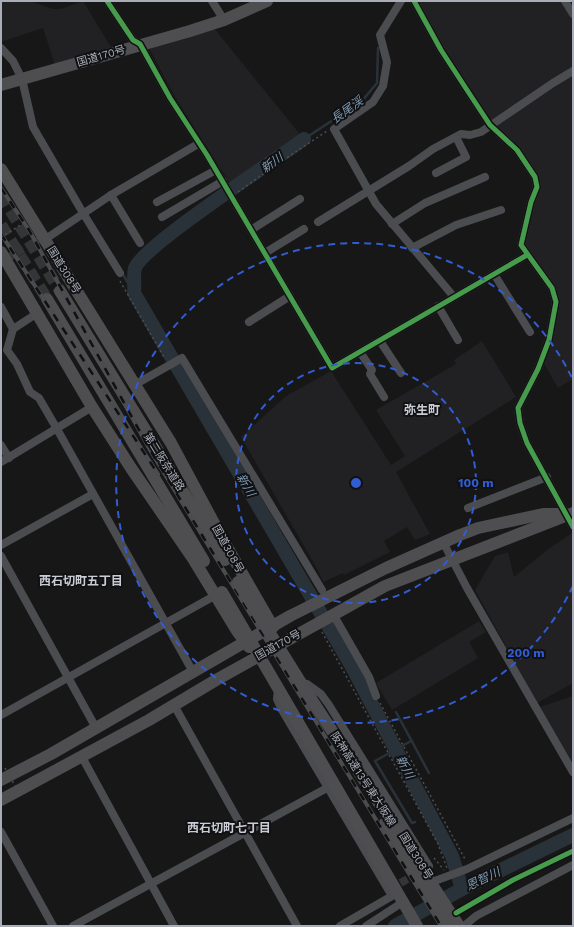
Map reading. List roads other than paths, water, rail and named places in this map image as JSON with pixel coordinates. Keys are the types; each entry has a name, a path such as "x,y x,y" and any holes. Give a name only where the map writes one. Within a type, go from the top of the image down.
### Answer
{"highway":[{"name":"国道170号","path":"1,85 224,20 246,5 267,1"},
{"name":"国道308号","path":"1,169 44,240 136,384 171,443 271,629 282,642 431,887 466,925"},
{"path":"1,252 92,408 130,468 192,557 237,631 249,642 416,923"},
{"name":"第二阪奈道路","path":"223,540 122,378 60,291 115,382 271,629"},
{"name":"第二阪奈道路","path":"192,557 94,395 47,299 249,642"},
{"name":"国道170号","path":"1,780 249,642 317,599 443,542 478,528 543,514 570,513"},
{"name":"国道170号","path":"1,800 82,757 282,642 326,621 386,586 570,513"},
{"name":"阪神高速13号東大阪線","path":"271,629 466,925"},
{"path":"249,642 256,657 278,690 416,923 423,926"},
{"path":"282,642 283,659 431,887 448,926"}],"street":[{"path":"107,1 133,40 140,44 170,98 223,181 332,368 527,255"},
{"path":"212,1 224,20"},
{"path":"401,1 380,35 387,62 383,86 373,102 334,129 376,204 454,297"},
{"path":"414,1 441,50 490,124 517,150 535,177 537,187 531,202 521,245 552,288 556,302 550,340 538,369 518,408 520,423 527,443 570,513 573,527"},
{"path":"565,1 573,14"},
{"path":"1,48 13,61 22,79 33,127 120,273"},
{"path":"318,222 368,192 433,149 461,134 470,135 481,132 490,124 553,82 573,71"},
{"path":"436,173 466,157 456,137"},
{"path":"44,240 83,213 198,144"},
{"path":"157,202 216,170"},
{"path":"392,224 425,203 485,177"},
{"path":"162,217 223,181"},
{"path":"111,196 140,243"},
{"path":"251,230 300,199"},
{"path":"412,248 456,225 501,210"},
{"path":"265,253 304,229"},
{"path":"494,274 530,332"},
{"path":"249,322 290,296"},
{"path":"438,306 458,340"},
{"path":"1,307 13,329"},
{"path":"36,314 13,329 4,351 17,364 30,392 39,398 193,672"},
{"path":"380,341 401,374"},
{"path":"360,352 372,370 370,374 384,397"},
{"path":"136,384 182,358 317,599"},
{"path":"1,462 92,408"},
{"path":"1,445 9,458"},
{"path":"468,508 547,477"},
{"path":"1,546 93,494"},
{"path":"443,542 451,560 573,772"},
{"path":"1,556 96,728"},
{"path":"1,715 216,595"},
{"path":"326,621 369,677 376,696"},
{"path":"307,684 321,694 329,705 429,866 427,867"},
{"path":"278,690 277,699 282,710 392,896 340,926"},
{"path":"174,705 297,926"},
{"path":"82,757 174,926"},
{"path":"73,926 327,788"},
{"path":"431,887 448,872 469,868 573,818"},
{"path":"1,832 53,926"},
{"path":"466,925 573,865"},
{"path":"366,926 404,903"}],"waterway":[{"name":"長尾渓","path":"304,139 362,101 377,83 378,48"},
{"name":"新川","path":"304,139 212,203 161,241 143,257 135,268 134,293 351,665 452,856 462,889"},
{"path":"122,273 134,293"},
{"path":"396,712 429,773"},
{"path":"411,741 375,761 412,823 415,822"},
{"name":"新川","path":"426,816 430,814"},
{"name":"恩智川","path":"395,926 462,889 573,835"}],"tunnel":[{"path":"1,195 60,291"},
{"path":"1,225 47,299"},
{"path":"6,259 43,237"},
{"path":"390,889 420,872"}],"railway":[{"path":"1,188 29,230 150,450 441,926"},
{"path":"1,234 158,474"}],"district":[{"name":"弥生町","path":"422,410"},
{"name":"西石切町五丁目","path":"81,581"},
{"name":"西石切町七丁目","path":"229,828"}]}
